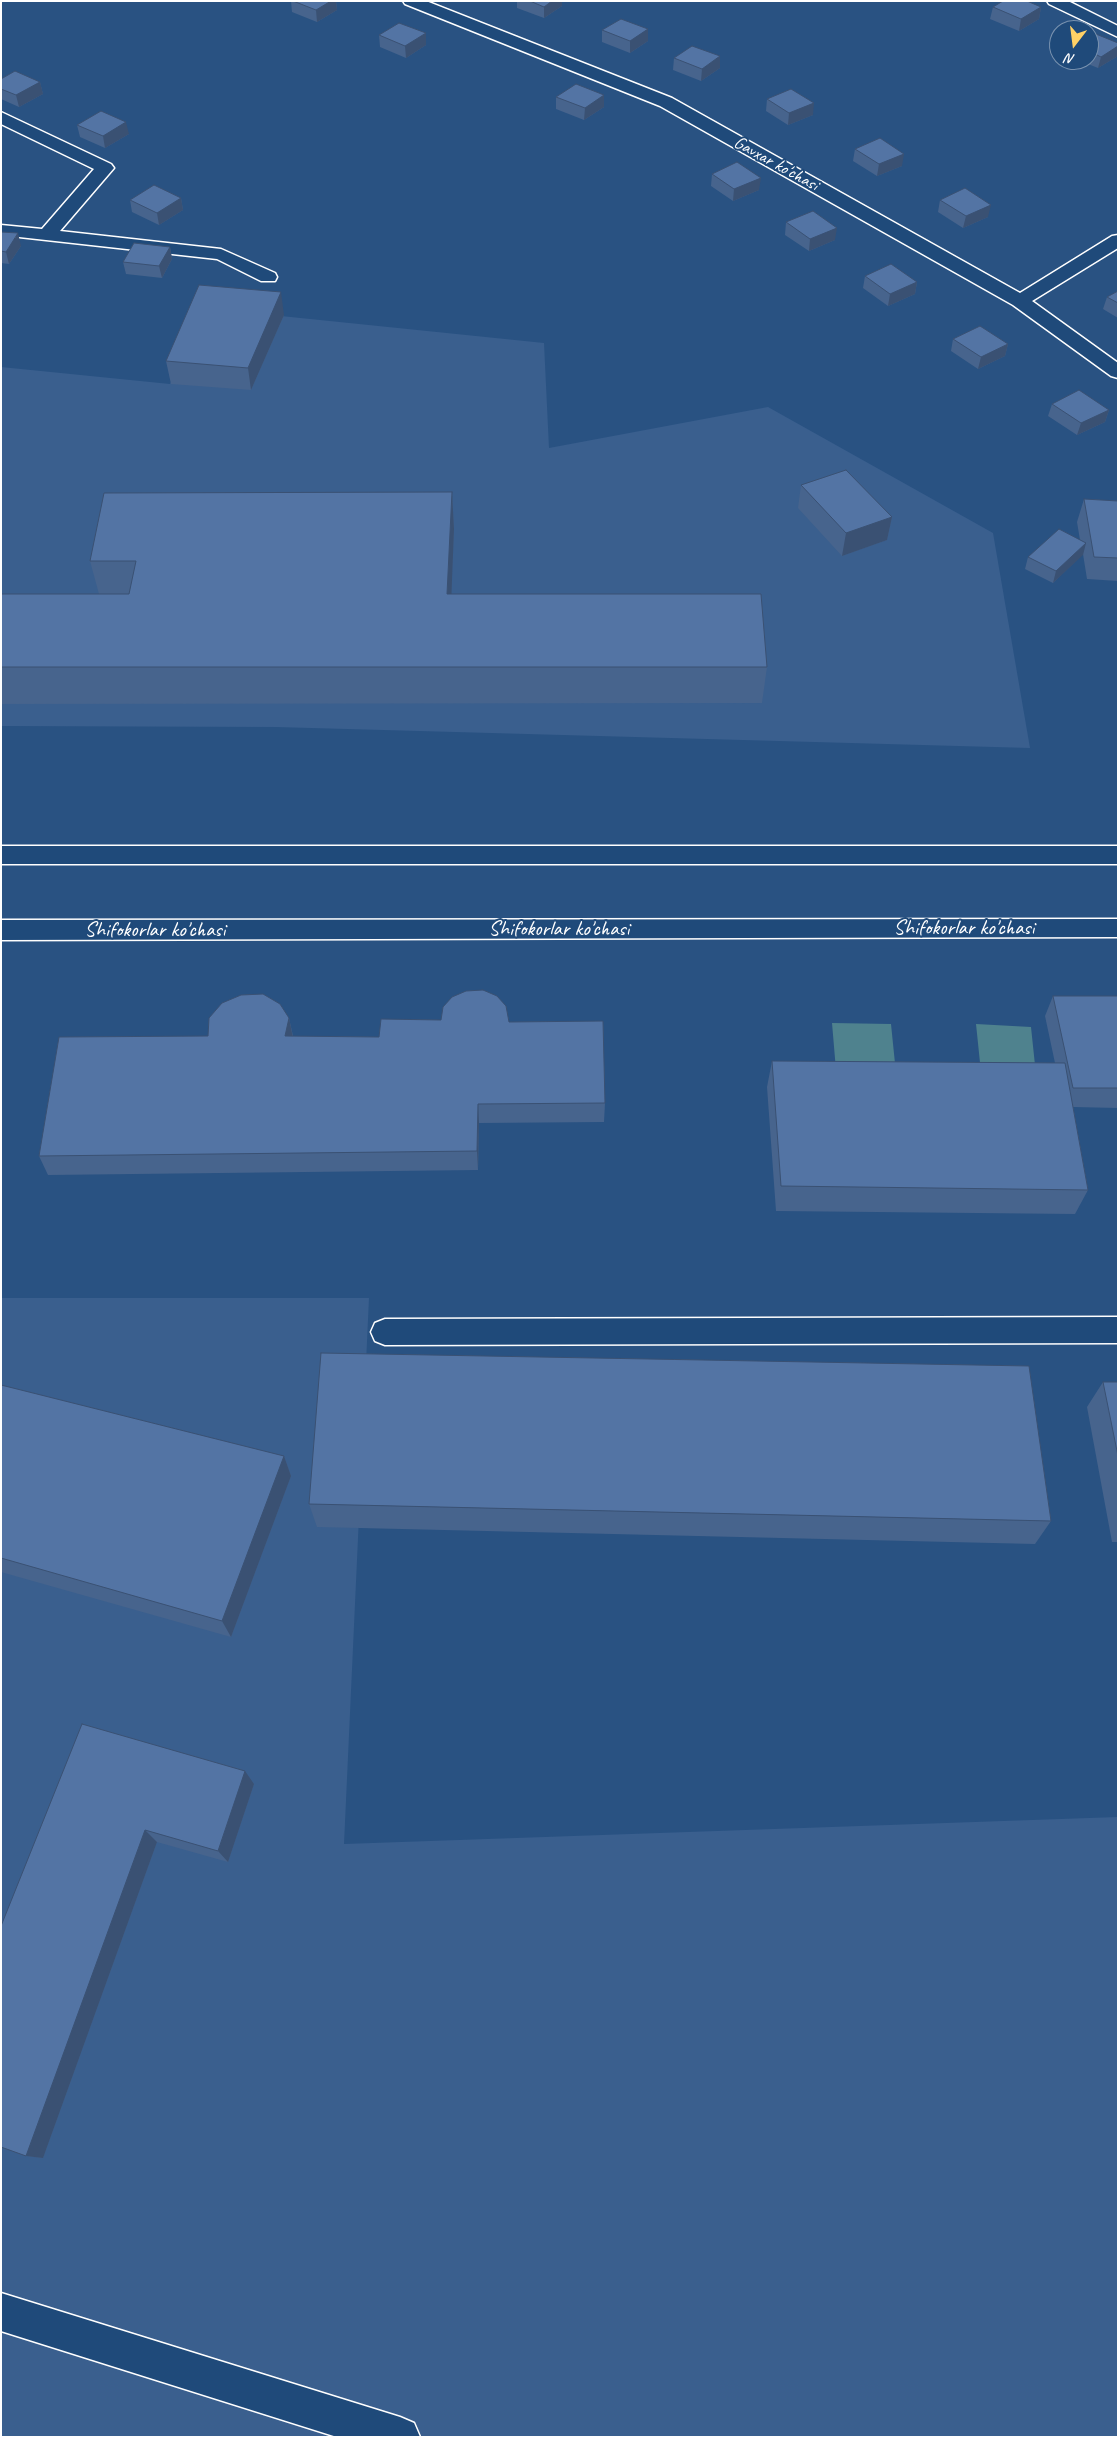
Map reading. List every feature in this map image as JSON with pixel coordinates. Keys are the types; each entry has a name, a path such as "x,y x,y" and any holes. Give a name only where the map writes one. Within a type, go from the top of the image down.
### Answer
{"street":[{"name":"Gavxar ko'chasi","path":"412,1 666,102 1020,301 1118,372"},
{"path":"1055,1 1118,32"},
{"path":"1,117 105,168 47,235"},
{"path":"1,230 221,254 268,277"},
{"path":"1020,301 1118,240"},
{"path":"1,855 1118,855"},
{"name":"Shifokorlar ko'chasi","path":"1,930 1118,928"},
{"path":"385,1332 1118,1330"},
{"path":"1,2312 400,2437"}],"shaded area":[{"path":"203,308 544,343 549,448 768,407 993,533 1030,748 275,727 1,726 1,367 170,384"},
{"path":"1,1298 369,1298 344,1844 1118,1817 1118,2437 1,2437"}],"green space":[{"path":"832,1023 891,1024 897,1083 837,1082"},
{"path":"976,1024 1031,1027 1037,1084 982,1082"}],"building":[{"path":"293,1 331,1 316,10"},
{"path":"530,1 552,1 544,7"},
{"path":"1003,1 1027,1 1041,7 1021,19 993,7"},
{"path":"621,19 648,29 630,41 602,30"},
{"path":"399,23 426,33 405,46 379,35"},
{"path":"1099,35 1118,43 1118,46 1101,57 1099,56"},
{"path":"692,46 720,56 702,69 674,58"},
{"path":"15,71 40,82 16,95 1,89 1,79"},
{"path":"576,84 604,95 585,108 556,97"},
{"path":"791,89 814,103 789,113 767,99"},
{"path":"101,111 126,122 103,136 77,125"},
{"path":"880,138 904,154 879,164 855,149"},
{"path":"737,162 761,178 734,189 712,174"},
{"path":"154,185 181,198 157,213 130,200"},
{"path":"965,188 991,205 966,216 940,200"},
{"path":"813,211 837,228 810,239 786,222"},
{"path":"1,232 18,233 6,252 1,251"},
{"path":"134,243 170,247 159,266 123,262"},
{"path":"891,264 917,282 890,294 865,276"},
{"path":"199,285 281,292 248,368 166,361"},
{"path":"1118,291 1118,303 1107,297"},
{"path":"980,326 1008,344 981,357 953,339"},
{"path":"1079,390 1109,410 1081,423 1052,404"},
{"path":"846,470 892,517 846,533 801,485"},
{"path":"452,492 447,594 761,594 767,667 1,667 1,594 129,594 136,561 90,561 104,493"},
{"path":"1084,499 1118,501 1118,558 1094,557"},
{"path":"1059,529 1086,543 1056,571 1028,557"},
{"path":"483,990 497,996 506,1006 509,1022 603,1021 605,1103 478,1104 477,1151 39,1156 59,1037 208,1036 209,1018 222,1003 241,995 263,994 280,1004 289,1018 285,1036 379,1037 381,1019 441,1020 443,1007 452,997 466,991"},
{"path":"1053,996 1118,996 1118,1088 1073,1088"},
{"path":"772,1061 1065,1063 1088,1190 781,1186"},
{"path":"321,1353 1029,1366 1051,1521 309,1504"},
{"path":"1103,1382 1118,1382 1118,1456"},
{"path":"1,1385 284,1456 222,1621 1,1558"},
{"path":"82,1724 245,1771 218,1851 145,1830 26,2156 1,2147 1,1926"}]}
